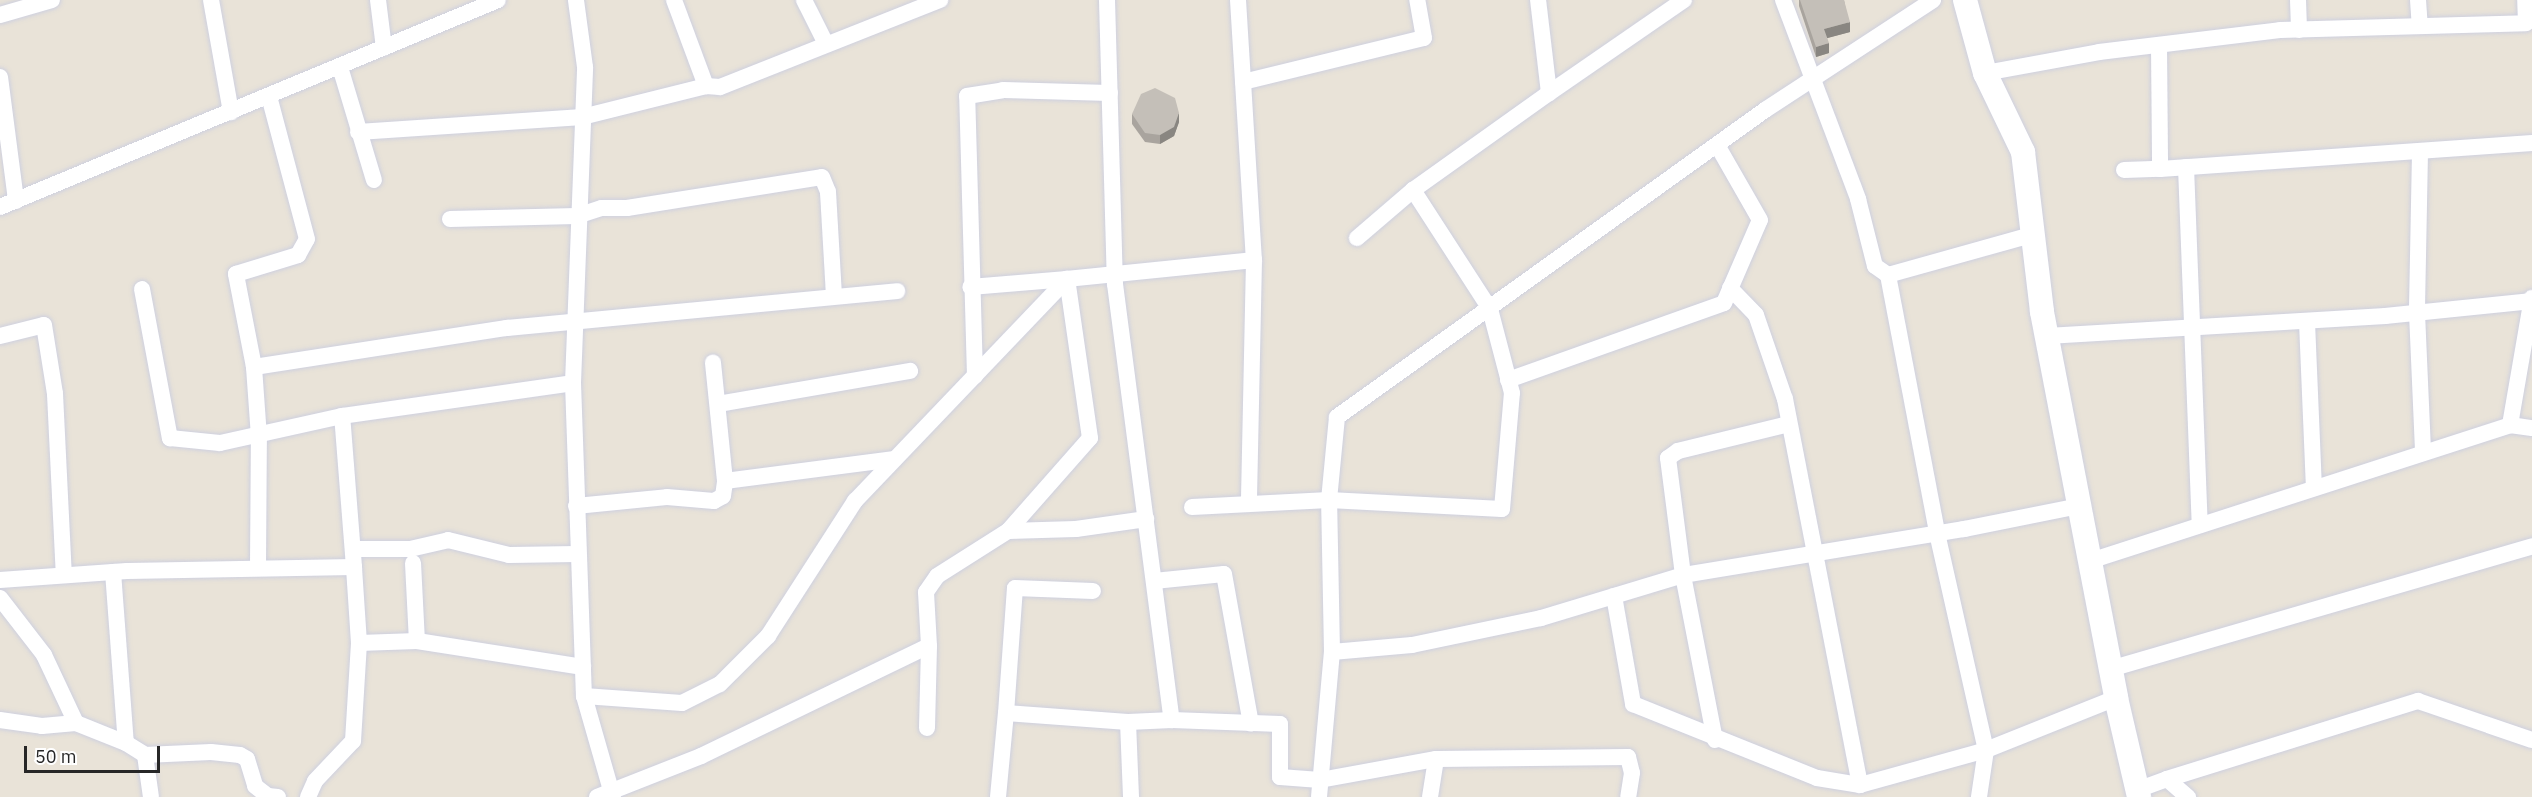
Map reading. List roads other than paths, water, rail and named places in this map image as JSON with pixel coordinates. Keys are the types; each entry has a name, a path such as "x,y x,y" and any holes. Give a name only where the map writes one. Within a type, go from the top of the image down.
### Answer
{"street":[{"path":"0,15 52,0"},
{"path":"211,0 231,112"},
{"path":"378,0 384,48"},
{"path":"0,207 498,0"},
{"path":"576,0 585,67 577,216 573,382 577,554 584,696 607,795 701,756 929,646"},
{"path":"674,0 706,86"},
{"path":"804,0 825,42"},
{"path":"358,132 582,117 706,86 720,87 825,42 940,0"},
{"path":"1107,0 1115,274 1172,720"},
{"path":"1243,82 1424,39 1417,0"},
{"path":"1538,0 1549,93"},
{"path":"1356,238 1413,190 1684,0"},
{"path":"1784,0 1858,199 1875,266 1888,275 1937,533 1986,750 1978,797"},
{"path":"1319,789 1332,652 1329,500 1337,417 1717,145 1933,0"},
{"path":"1965,0 1986,73 2023,152 2031,235 2047,336 2110,669 2138,793 2167,779 2418,701 2532,740"},
{"path":"2298,0 2299,30"},
{"path":"2418,0 2420,26"},
{"path":"1986,73 2159,45 2299,30 2529,22 2525,0"},
{"path":"1242,1 1243,82 1254,260 1249,503"},
{"path":"2159,45 2160,169"},
{"path":"340,67 374,180"},
{"path":"0,77 16,201"},
{"path":"975,376 970,288 967,96 1003,90 1110,93"},
{"path":"258,566 259,437 254,367 236,274 298,255 306,239 269,96"},
{"path":"2124,170 2532,144"},
{"path":"1508,380 1724,303 1760,220 1717,145"},
{"path":"2420,152 2417,313 2423,453"},
{"path":"2186,167 2189,327 2200,525"},
{"path":"450,219 577,216 602,208 627,208 822,177 828,192 834,296"},
{"path":"1192,507 1329,500 1502,509 1512,393 1490,309 1413,190"},
{"path":"1888,275 2031,235"},
{"path":"970,288 1254,260"},
{"path":"584,696 682,703 720,684 768,636 855,501 1067,279"},
{"path":"927,728 929,646 926,592 937,576 1008,531 1090,438 1067,279"},
{"path":"1731,288 1756,315 1785,399 1812,552 1860,784"},
{"path":"142,289 170,438 220,443 259,437 342,416 573,382"},
{"path":"254,367 507,328 897,291"},
{"path":"2047,336 2307,322 2532,300 2510,425"},
{"path":"2307,322 2314,488"},
{"path":"0,336 44,324 55,394 64,575"},
{"path":"576,506 667,497 714,501 723,496 725,481 713,363"},
{"path":"718,404 910,371"},
{"path":"303,796 353,741 359,643 342,416"},
{"path":"1715,740 1683,575 1668,458 1678,451 1789,424"},
{"path":"2090,561 2510,425 2532,429"},
{"path":"725,481 895,459"},
{"path":"1332,652 1412,645 1541,618 1683,575 1937,533 2079,506"},
{"path":"1008,531 1076,529 1146,519"},
{"path":"353,549 410,549 448,540 508,555 577,554"},
{"path":"2110,669 2532,546"},
{"path":"413,563 417,641"},
{"path":"0,580 113,572 258,566 354,567"},
{"path":"113,572 126,743"},
{"path":"1154,581 1224,574 1251,724"},
{"path":"998,797 1015,588 1093,591"},
{"path":"1614,596 1633,704 1715,740 1817,778 1860,784 1986,750 2116,698"},
{"path":"0,598 44,655 76,723"},
{"path":"359,643 417,641 583,667"},
{"path":"1006,713 1128,722 1172,720 1280,724 1280,777 1319,789 1436,759 1628,757 1632,773 1629,797"},
{"path":"0,720 42,726 76,723 126,743 145,755 211,752 240,755 247,759 255,786 268,796 278,797"},
{"path":"1128,722 1131,797"},
{"path":"145,755 151,797"},
{"path":"1430,797 1436,759"},
{"path":"2167,779 2188,797"}]}
